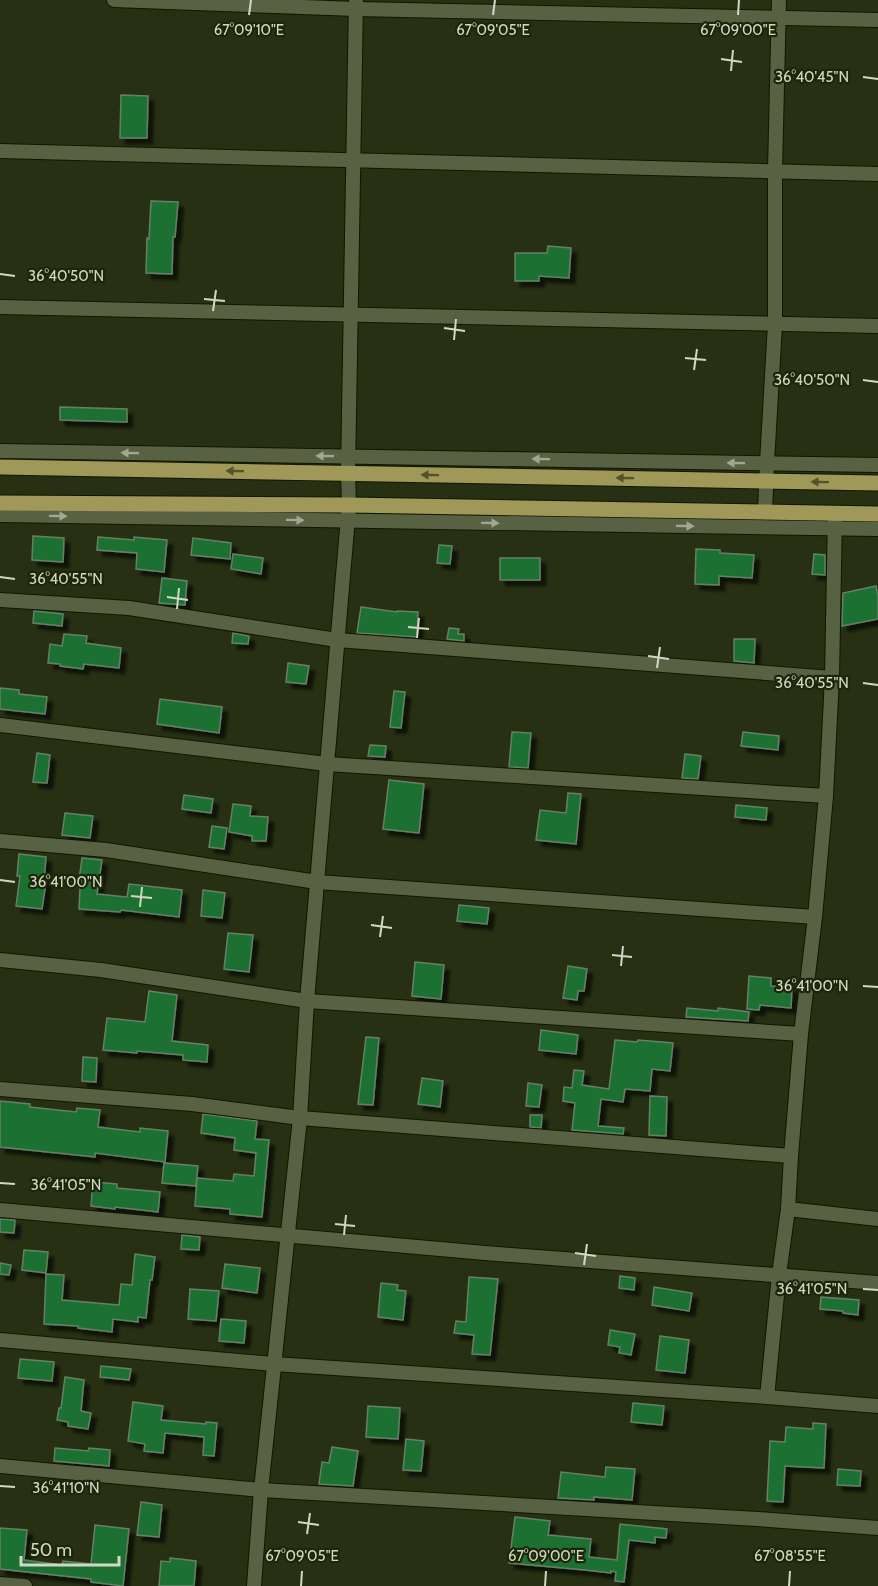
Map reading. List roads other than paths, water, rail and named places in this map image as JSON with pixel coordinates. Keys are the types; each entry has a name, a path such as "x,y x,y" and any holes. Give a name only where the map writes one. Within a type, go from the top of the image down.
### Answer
{"main road":[{"path":"0,467 878,483"},
{"path":"0,503 348,513 765,512 835,521 878,514"}],"street":[{"path":"114,0 878,20"},
{"path":"765,512 775,324 775,171 779,0"},
{"path":"254,1586 261,1490 300,1118 307,1001 348,513 356,5"},
{"path":"0,151 878,174"},
{"path":"0,307 878,326"},
{"path":"0,451 878,465"},
{"path":"0,514 348,513 835,521 878,529"},
{"path":"767,1397 788,1209 790,1156 801,1034 826,796 832,678 835,521"},
{"path":"0,600 129,608 338,640 832,678"},
{"path":"0,725 327,764 826,796"},
{"path":"0,841 106,850 317,882 815,917"},
{"path":"0,960 101,970 307,1001 801,1034"},
{"path":"0,1089 192,1104 300,1118 790,1156"},
{"path":"788,1209 878,1219"},
{"path":"0,1210 473,1252 878,1283"},
{"path":"0,1340 274,1364 878,1406"},
{"path":"0,1466 261,1490 878,1528"},
{"path":"0,1584 25,1586"}]}
